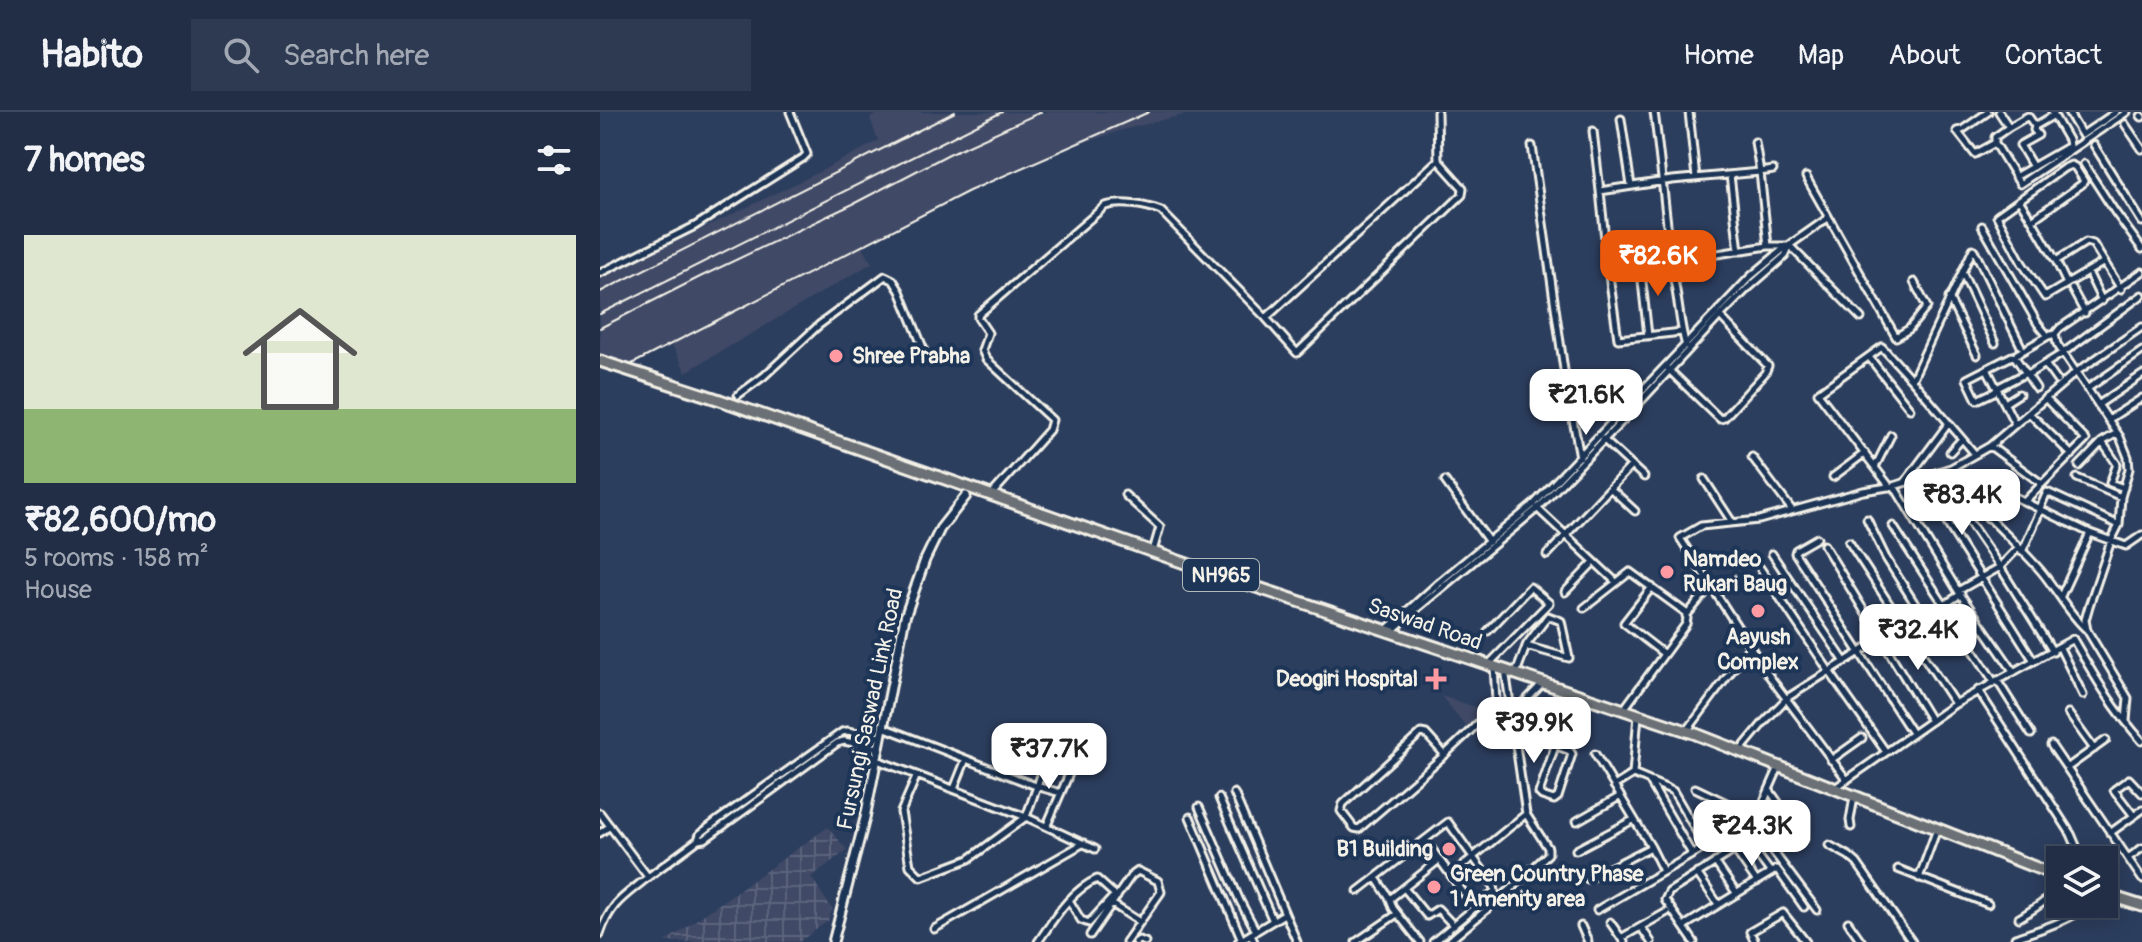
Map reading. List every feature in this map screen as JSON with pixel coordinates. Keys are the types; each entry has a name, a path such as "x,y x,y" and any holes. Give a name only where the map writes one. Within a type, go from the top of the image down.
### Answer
{"highway":[{"name":"Saswad Road","path":"600,361 1687,731 2046,873"},
{"path":"2118,898 2142,906"}],"street":[{"path":"600,273 695,226 803,158 807,154 806,147 790,112"},
{"path":"991,495 1049,430 1052,420 983,356 988,333 978,315 1105,206 1151,207 1161,211 1297,353 1463,193 1463,188 1438,160 1437,112"},
{"path":"1654,112 1671,260 1687,347"},
{"path":"1689,112 1696,178"},
{"path":"1988,112 1957,131 1975,154 1995,143"},
{"path":"1999,112 2009,127"},
{"path":"2068,112 2083,137"},
{"path":"2033,167 2020,145 2038,135 2028,116 1995,137 1995,143 2020,184 2116,112"},
{"path":"2083,137 2127,112"},
{"path":"2015,177 2069,146 2053,114 2035,126"},
{"path":"1621,119 1631,186"},
{"path":"2125,124 2142,149"},
{"path":"1593,131 1618,339 1682,332"},
{"path":"1755,142 1768,246"},
{"path":"2094,145 2142,222"},
{"path":"1532,146 1580,460"},
{"path":"1266,318 1438,160"},
{"path":"2084,164 2142,249"},
{"path":"2032,220 2082,184 2081,175 2071,165 1997,216 2022,263 2045,297 2070,286 2104,262"},
{"path":"1600,191 1773,170"},
{"path":"1730,175 1739,251"},
{"path":"1806,177 1896,337 1909,329 1927,307 1914,282"},
{"path":"2019,200 2085,313"},
{"path":"1390,630 1536,506 1718,314 1785,256 1790,246 1828,218"},
{"path":"1982,226 2020,294 2048,336"},
{"path":"2056,261 2086,242 2093,244 2121,289"},
{"path":"1608,268 1768,246 1790,246 1861,318"},
{"path":"1912,380 1973,249 2021,346"},
{"path":"1640,263 1648,336"},
{"path":"2017,354 2055,334 2142,272"},
{"path":"1962,273 1995,343"},
{"path":"738,395 764,376 819,325 885,276 893,280 900,291 926,355"},
{"path":"2090,276 2102,301"},
{"path":"2036,388 2026,374 2014,356 1967,380 1976,399 1998,389 2026,374 2045,364 2063,353 2142,295"},
{"path":"1949,298 1977,355"},
{"path":"1667,369 1720,419 1724,418 1768,366 1718,314"},
{"path":"1847,780 1770,677 1680,538 1701,526 1759,520 1863,491 1905,483 1951,468 1990,446 2075,373 2142,327"},
{"path":"2055,334 2063,353 2117,433 2128,457 2129,469 2121,497 2119,525 2085,620 2087,630"},
{"path":"1975,454 1882,347 1818,393 1907,507 1959,592 2014,672"},
{"path":"2087,389 2142,351"},
{"path":"1869,357 1910,409"},
{"path":"2045,364 2057,381"},
{"path":"1987,369 2015,424"},
{"path":"2098,405 2142,375"},
{"path":"2005,403 2019,394"},
{"path":"2025,501 2086,440 2045,398"},
{"path":"2108,420 2142,398"},
{"path":"2029,413 2072,455"},
{"path":"1905,483 1949,423"},
{"path":"2079,466 2102,442 2117,433"},
{"path":"1875,467 1891,435"},
{"path":"1602,438 1644,477"},
{"path":"1950,452 1962,439"},
{"path":"2102,442 2117,464 2110,483 2124,488"},
{"path":"1990,446 2042,484"},
{"path":"1833,477 1865,453"},
{"path":"1752,457 1792,510"},
{"path":"1547,555 1631,466"},
{"path":"1951,468 1988,518 2034,563 2087,630 2128,698 2126,723"},
{"path":"2077,478 2121,497"},
{"path":"1704,479 1733,523"},
{"path":"1445,481 1490,544"},
{"path":"1610,488 1635,511"},
{"path":"1998,489 2090,533 2126,546 2142,535"},
{"path":"1907,507 1948,491 2053,652"},
{"path":"1944,605 2020,550 2047,492 2119,525"},
{"path":"1988,518 2008,494"},
{"path":"1125,495 1160,527 1153,551"},
{"name":"Fursungi Saswad Link Road","path":"833,942 849,886 911,596 940,529 966,496"},
{"path":"1931,498 2034,661"},
{"path":"1536,506 1615,581"},
{"path":"1740,751 1787,698 1922,615 1886,558 1867,519"},
{"path":"1893,526 2031,734"},
{"path":"2061,596 2090,533"},
{"path":"1817,538 1795,553 1912,733"},
{"path":"1849,542 1955,704"},
{"path":"1824,545 1931,721"},
{"path":"1772,554 1845,662"},
{"path":"1565,592 1594,562"},
{"path":"1760,568 1886,752"},
{"path":"1584,608 1630,572 1685,612 1686,624 1624,709"},
{"path":"1686,616 1711,586"},
{"path":"1445,755 1426,734 1419,734 1343,804 1341,811 1354,828 1359,829 1464,739 1494,707 1496,701 1491,665 1550,603 1530,587 1488,631"},
{"path":"1652,587 1624,623 1664,654"},
{"path":"1516,673 1526,646 1549,616 1561,621 1569,658 1526,646"},
{"path":"1834,788 1955,704 2073,639 2100,687 2142,741"},
{"path":"1687,731 1750,646"},
{"path":"2060,648 2083,695"},
{"path":"1448,942 1548,854 1548,848 1526,814 1505,669"},
{"path":"1512,716 1544,682"},
{"path":"1978,690 2076,846"},
{"path":"2068,713 2094,749"},
{"path":"1633,774 1638,714"},
{"path":"1512,716 1519,719 1529,735 1570,751 1572,755 1558,797 1554,800 1539,793 1555,746"},
{"path":"883,727 1061,793"},
{"path":"698,840 700,834 718,820 838,734 847,731 881,737"},
{"path":"1831,760 1862,738"},
{"path":"2067,768 2106,740"},
{"path":"600,934 614,905 648,877 837,743 844,741 879,748"},
{"path":"2051,745 2142,879"},
{"path":"1595,754 1663,871"},
{"path":"954,789 966,759"},
{"path":"877,760 1047,825 1095,849"},
{"path":"1047,825 1075,760"},
{"path":"917,775 901,812 910,866 921,877 969,859 1026,817 1046,761"},
{"path":"1779,767 1757,817 1760,834 1817,910"},
{"path":"1633,774 1676,794 1705,846"},
{"path":"1614,786 1633,774"},
{"path":"2134,816 2114,790 2129,779 2142,793"},
{"path":"1650,781 1692,854"},
{"path":"1695,788 1757,817"},
{"path":"1769,790 1804,839"},
{"path":"1234,793 1297,942"},
{"path":"1851,827 1854,796"},
{"path":"1577,821 1619,797"},
{"path":"1219,798 1273,921"},
{"path":"1199,807 1240,901 1254,942"},
{"path":"2110,833 2142,810"},
{"path":"600,813 648,877"},
{"path":"1451,875 1526,814"},
{"path":"1190,817 1240,941 1284,914"},
{"path":"1597,910 1757,817"},
{"path":"1576,850 1633,820"},
{"path":"1358,891 1448,822 1495,889 1433,942"},
{"path":"600,833 610,826"},
{"path":"1919,878 1937,829"},
{"path":"1694,942 1665,900 1666,896 1760,834"},
{"path":"1425,840 1474,907"},
{"path":"1748,842 1771,873"},
{"path":"934,929 1084,843"},
{"path":"1829,845 1857,863 1912,942"},
{"path":"1588,879 1651,847"},
{"path":"2128,858 2142,848"},
{"path":"1735,850 1757,882"},
{"path":"1390,899 1439,860"},
{"path":"1715,862 1737,894"},
{"path":"1684,926 1777,869 1804,907"},
{"path":"1898,869 1988,904"},
{"path":"1069,900 1081,920 1089,923 1135,872 1158,881 1161,892 1126,942"},
{"path":"1697,873 1718,904"},
{"path":"1376,878 1397,914 1420,942"},
{"path":"1038,942 1069,900 1097,879 1116,896"},
{"path":"1404,888 1427,916 1440,910 1454,926"},
{"path":"1090,935 1116,896"},
{"path":"2019,918 2046,899"},
{"path":"1112,904 1140,922"},
{"path":"1610,922 1622,940 1667,912"},
{"path":"1753,941 1750,932 1783,913 1803,941"},
{"path":"1356,942 1397,914"},
{"path":"2015,938 2067,918"},
{"path":"1848,922 1862,942"},
{"path":"1581,926 1588,942"},
{"path":"1641,927 1651,942"},
{"path":"1136,942 1145,942"}],"shaded area":[{"path":"880,112 1195,112 1122,130 1069,148 1009,173 862,246 872,263 686,372 672,345 631,363 600,353 600,279 878,141 870,118"},
{"path":"1441,696 1485,710 1466,726"},
{"path":"828,827 847,850 811,877 832,909 828,921 799,942 665,942"}],"railway":[{"path":"600,292 955,112"},
{"path":"600,314 1002,112"},
{"path":"600,328 949,154 1041,112"},
{"path":"630,365 969,191 1149,112"}],"place":[{"name":"Shree Prabha","path":"836,356"},
{"name":"Namdeo Rukari Baug","path":"1667,572"},
{"name":"Aayush Complex","path":"1758,611"},
{"name":"Deogiri Hospital","path":"1436,679"},
{"name":"B1 Building","path":"1449,849"},
{"name":"Green Country Phase 1 Amenity area","path":"1434,887"}]}
